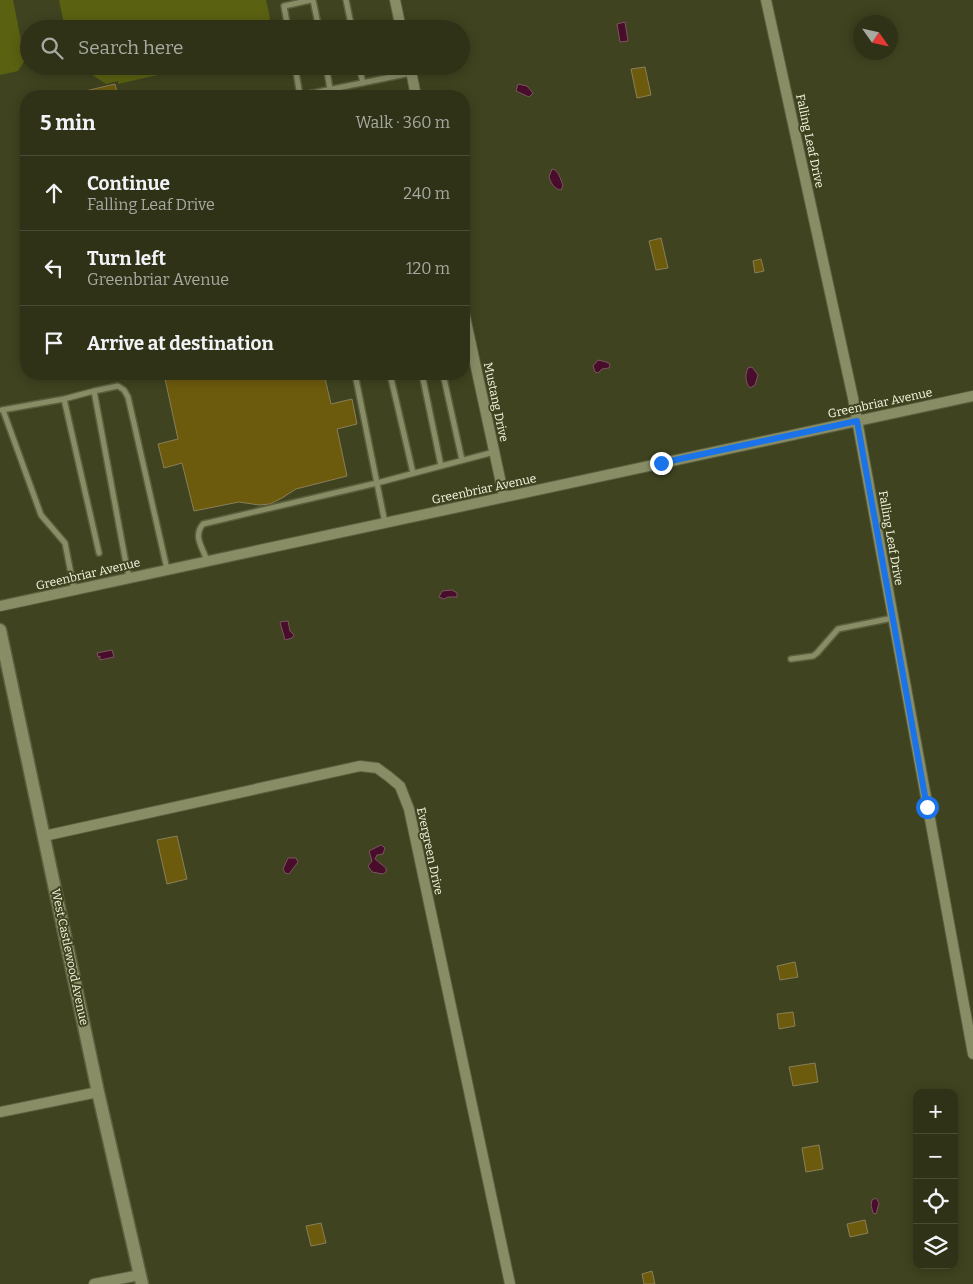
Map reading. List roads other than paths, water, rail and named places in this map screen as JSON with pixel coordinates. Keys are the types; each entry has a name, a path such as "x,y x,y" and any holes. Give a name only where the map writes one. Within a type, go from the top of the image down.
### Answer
{"street":[{"path":"395,0 400,20"},
{"name":"Falling Leaf Drive","path":"766,0 857,421 973,1054"},
{"path":"411,75 415,90"},
{"name":"Mustang Drive","path":"470,339 504,497"},
{"name":"Greenbriar Avenue","path":"0,606 973,396"},
{"name":"West Castlewood Avenue","path":"0,630 98,1092 141,1279"},
{"name":"Evergreen Drive","path":"44,836 360,766 377,768 400,786 409,809 510,1284"},
{"path":"0,1112 98,1092"},
{"path":"94,1284 141,1279"}],"lane":[{"path":"286,20 284,6 312,0 317,20"},
{"path":"346,0 350,20"},
{"path":"296,75 298,90"},
{"path":"328,75 330,90 390,75"},
{"path":"361,75 363,83"},
{"path":"356,380 385,523"},
{"path":"391,380 413,473"},
{"path":"423,380 441,466"},
{"path":"444,380 462,460"},
{"path":"74,589 65,543 41,515 2,410 64,399 118,386 124,390 128,397 167,569"},
{"path":"94,391 129,577"},
{"path":"64,399 99,553"},
{"path":"207,560 197,534 203,524 377,483 495,452"},
{"path":"791,658 813,656 838,629 893,618"}]}
